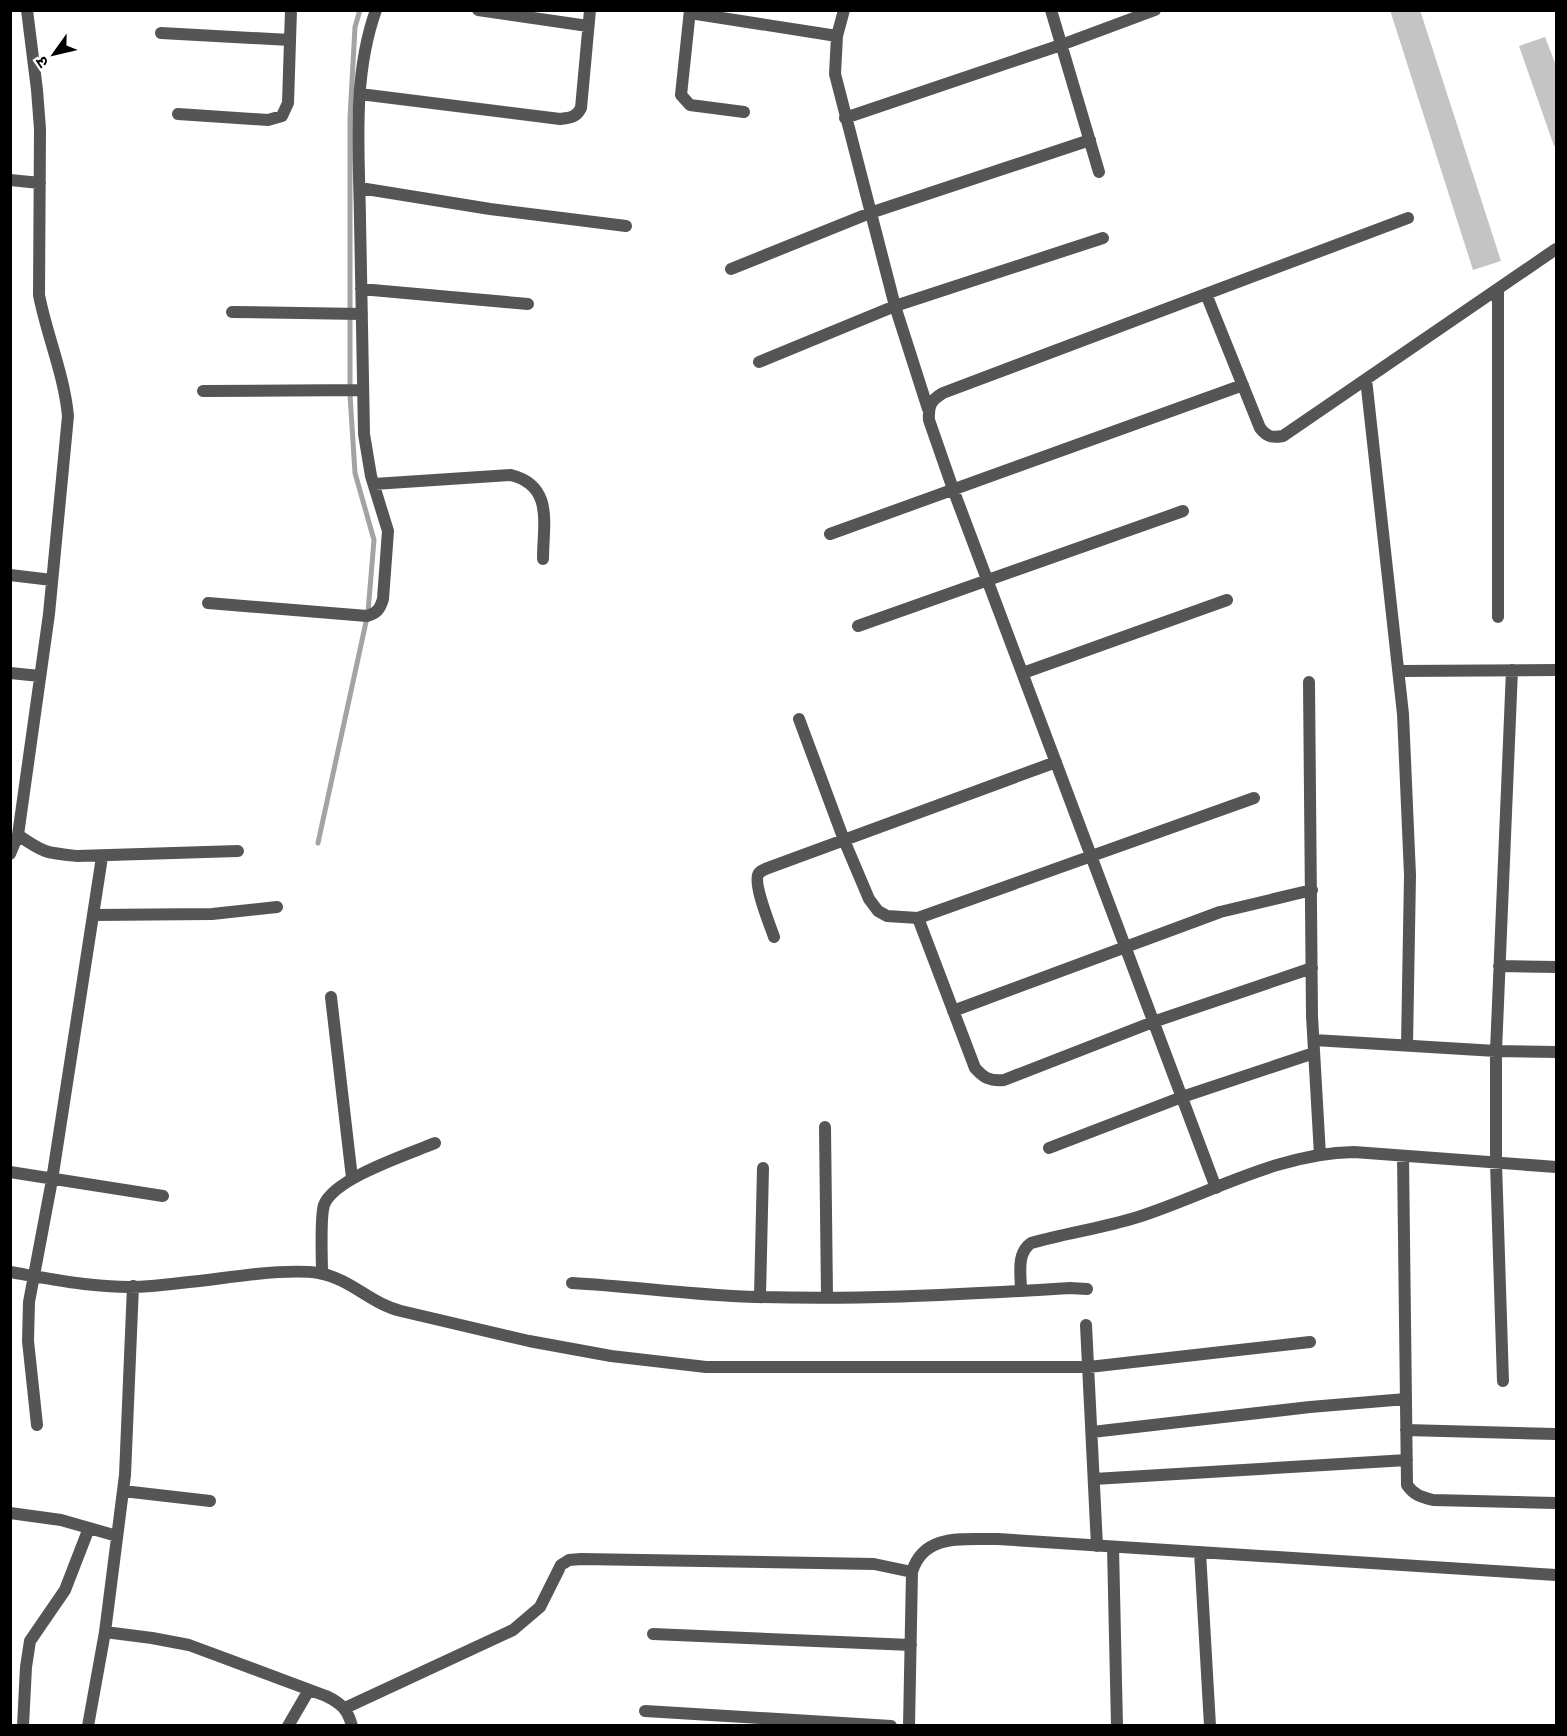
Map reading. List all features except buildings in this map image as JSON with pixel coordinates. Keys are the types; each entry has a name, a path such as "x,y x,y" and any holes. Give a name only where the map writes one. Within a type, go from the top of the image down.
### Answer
{"street":[{"path":"10,854 18,835 40,676 68,416 66,391 43,318 39,295 40,183 37,90 27,10"},
{"path":"178,114 268,120 282,116 288,103 291,10"},
{"path":"208,603 367,616 376,613 383,599 388,544 384,513 366,454 361,289 361,68 367,37 376,10"},
{"path":"478,10 588,26"},
{"path":"360,94 560,119 578,115 581,108 590,10"},
{"path":"844,10 837,36 835,74 895,306 928,409 929,420 1216,1188"},
{"path":"1051,10 1099,172"},
{"path":"845,118 1061,45 1155,10"},
{"path":"744,112 690,105 681,95 690,12 837,36"},
{"path":"161,33 290,39"},
{"path":"731,269 870,213 1090,140"},
{"path":"10,180 40,183"},
{"path":"360,188 490,209 626,226"},
{"path":"928,409 933,399 943,393 1408,218"},
{"path":"759,362 895,306 1103,238"},
{"path":"1206,294 1260,428 1266,435 1273,438 1283,436 1557,249"},
{"path":"361,289 528,304"},
{"path":"1498,289 1498,617"},
{"path":"232,312 362,314"},
{"path":"1366,379 1403,714 1410,876 1407,1045"},
{"path":"830,534 1243,385"},
{"path":"203,391 363,390"},
{"path":"374,484 511,475 524,478 540,494 543,505 543,559"},
{"path":"858,626 1183,511"},
{"path":"10,575 52,580"},
{"path":"1023,673 1227,600"},
{"path":"1503,1381 1496,1163 1496,1051 1512,670"},
{"path":"1400,671 1557,670"},
{"path":"10,673 40,676"},
{"path":"1309,682 1312,968 1320,1155"},
{"path":"799,719 844,840 869,899 878,911 886,916 918,918 1254,798"},
{"path":"774,937 759,891 757,879 759,873 1056,762"},
{"path":"18,835 41,850 52,854 102,856 238,851"},
{"path":"37,1425 28,1320 102,856"},
{"path":"953,1011 1220,912 1312,890"},
{"path":"93,915 212,914 278,907"},
{"path":"918,918 975,1068 984,1078 992,1081 1004,1080 1153,1022 1312,968"},
{"path":"1499,966 1557,968"},
{"path":"331,998 352,1178"},
{"path":"1314,1040 1496,1051 1557,1052"},
{"path":"1049,1148 1182,1097 1314,1053"},
{"path":"825,1127 827,1296"},
{"path":"322,1274 324,1205 331,1193 352,1178 435,1143"},
{"path":"1021,1291 1022,1251 1030,1243 1137,1217 1297,1160 1354,1152 1557,1167"},
{"path":"1403,1156 1407,1485 1412,1492 1432,1500 1557,1503"},
{"path":"760,1296 763,1168"},
{"path":"10,1172 163,1196"},
{"path":"10,1272 84,1284 133,1286 278,1272 322,1274 350,1284 386,1308 528,1341 653,1362 706,1367 1089,1367 1310,1342"},
{"path":"572,1283 732,1296 912,1297 1087,1289"},
{"path":"88,1725 105,1632 123,1491 133,1286"},
{"path":"1086,1324 1097,1546"},
{"path":"1092,1432 1310,1407 1406,1399"},
{"path":"1406,1430 1557,1434"},
{"path":"1094,1479 1407,1460"},
{"path":"123,1491 210,1501"},
{"path":"10,1513 36,1515 117,1536"},
{"path":"23,1725 26,1667 30,1641 65,1590 89,1528"},
{"path":"909,1725 912,1572 922,1552 933,1544 949,1540 998,1539 1557,1575"},
{"path":"1113,1547 1118,1725"},
{"path":"1200,1552 1210,1725"},
{"path":"345,1708 513,1630 540,1607 561,1565 569,1560 874,1564 912,1572"},
{"path":"105,1632 189,1645 309,1690 338,1702 345,1708 352,1725"},
{"path":"653,1634 911,1645"},
{"path":"288,1725 309,1690"},
{"path":"645,1711 891,1725"}],"waterway":[{"path":"350,309 350,118 355,27 360,10"},
{"path":"350,317 350,385"},
{"path":"350,395 355,473 374,540 368,612"},
{"path":"318,843 366,622"}]}
